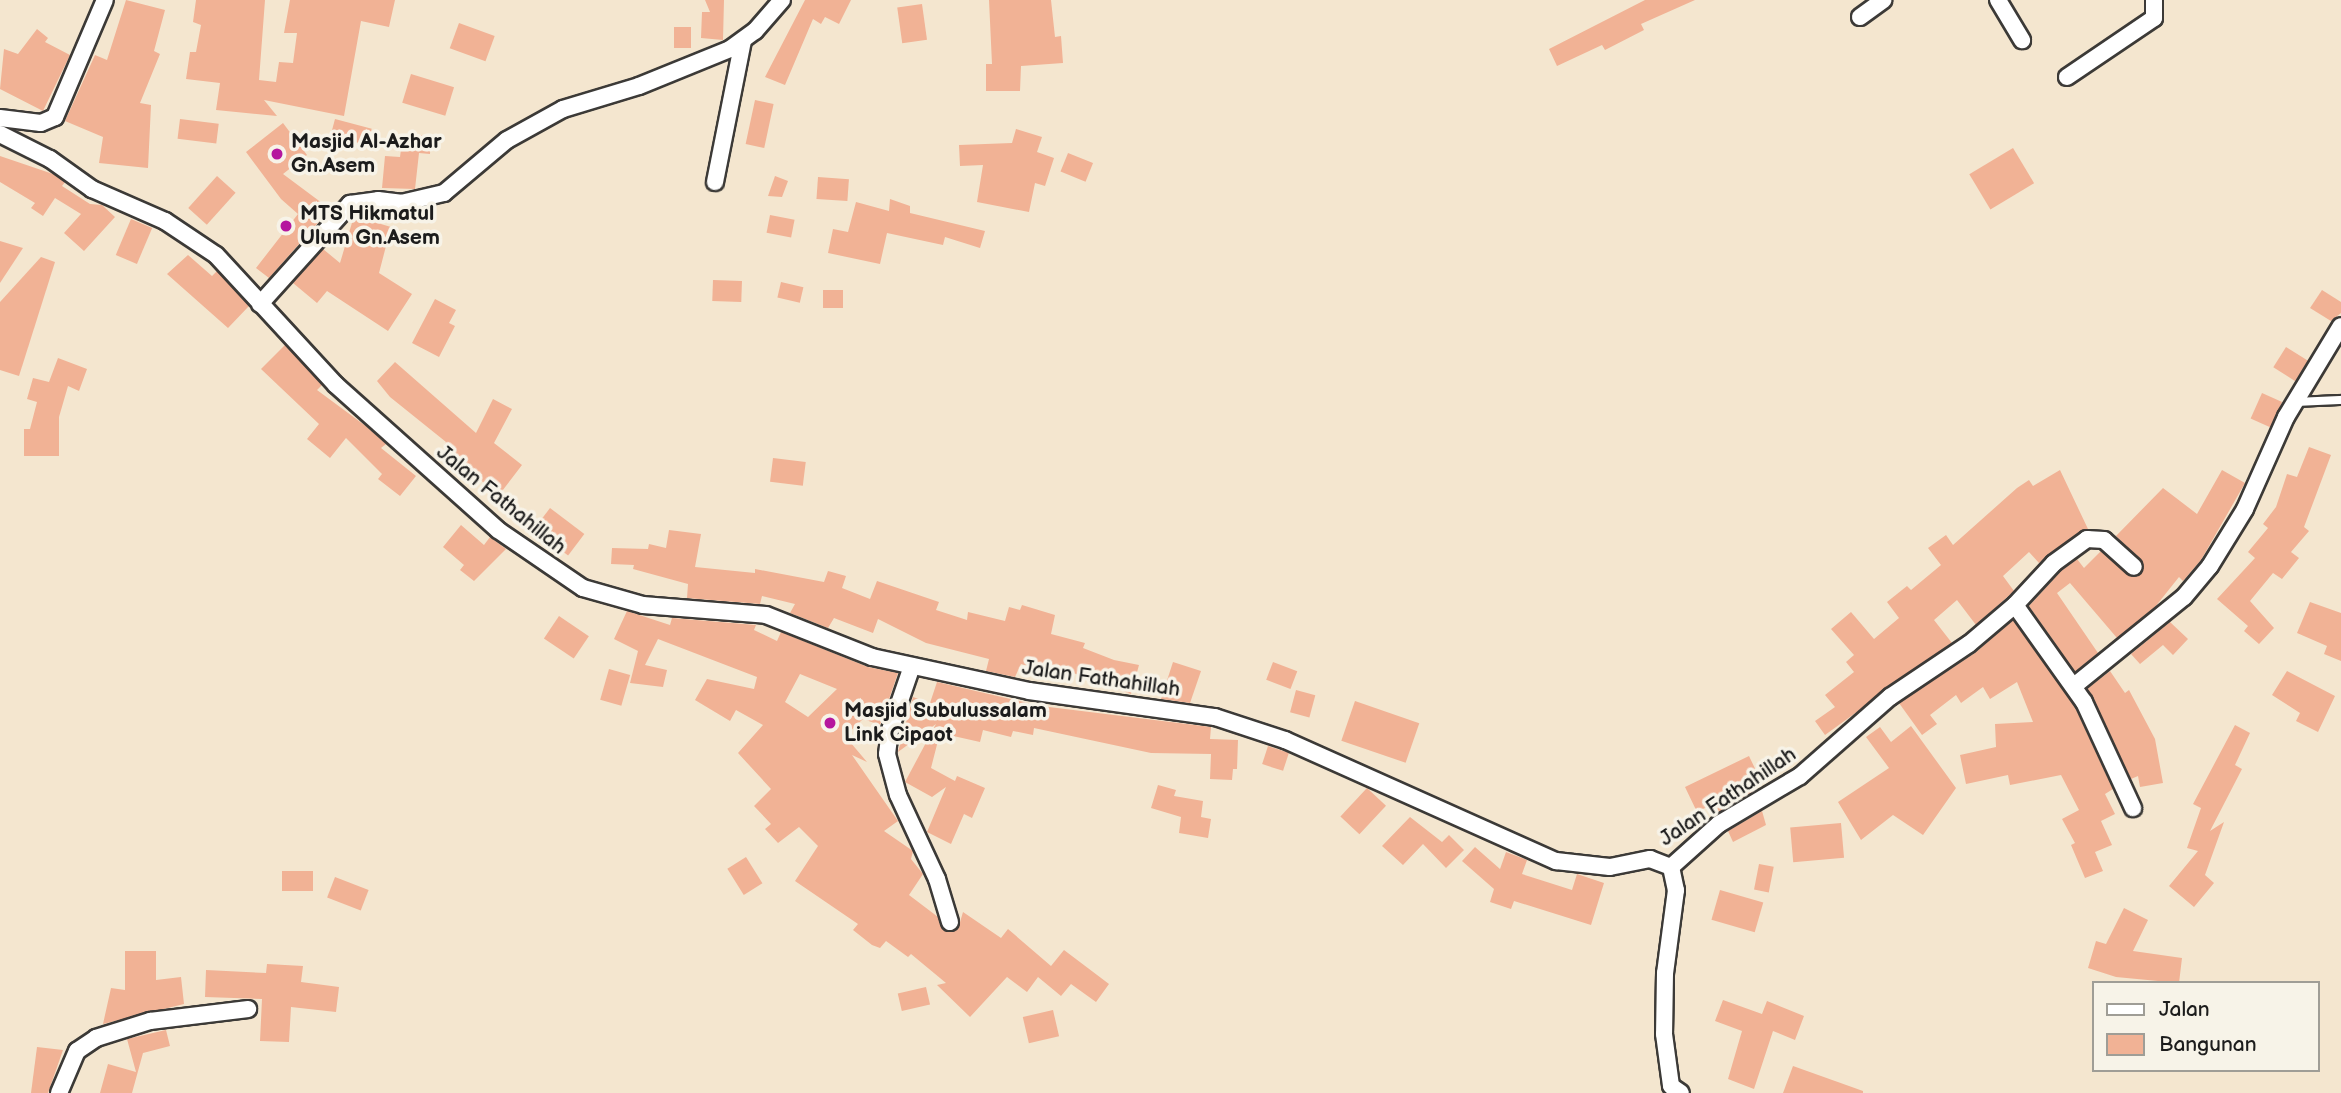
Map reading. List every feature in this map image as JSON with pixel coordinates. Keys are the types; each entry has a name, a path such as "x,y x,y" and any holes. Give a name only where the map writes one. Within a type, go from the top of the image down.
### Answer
{"street":[{"path":"0,118 40,123 55,117 105,0"},
{"path":"260,304 350,204 431,199 456,186 507,140 563,109 639,86 743,41 782,0"},
{"path":"1860,17 1884,0"},
{"path":"1998,0 2022,40"},
{"path":"2067,77 2154,18 2158,9 2154,0"},
{"path":"715,182 743,41"},
{"name":"Jalan Fathahillah","path":"0,134 50,159 92,189 165,221 216,255 336,385 523,551 583,588 643,605 766,615 852,651 1029,691 1215,717 1285,740 1556,861 1610,867 1650,859 1671,867 1719,824 1800,776 1890,696 1969,644 2015,605 2054,562 2087,539 2104,540 2134,567"},
{"path":"2074,686 2184,597 2210,566 2245,509 2294,402 2341,326"},
{"path":"2015,605 2074,686 2133,808"},
{"path":"912,666 890,730 887,754 898,795 937,879 950,922"},
{"path":"1671,867 1676,890 1664,1004 1675,1091"},
{"path":"59,1093 77,1051 96,1038 150,1021 248,1009"}],"lane":[{"path":"2294,402 2341,400"}],"building":[{"path":"126,0 165,10 154,51 160,54 140,103 151,105 148,168 99,163 103,137 65,121 95,55 107,60"},
{"path":"196,0 265,0 259,80 276,82 279,62 293,63 297,33 284,33 290,0 395,0 389,27 361,21 344,116 264,100 277,116 216,110 220,83 186,79 190,52 196,52 201,25 193,22"},
{"path":"705,0 724,0 723,40 701,38 702,12 710,12"},
{"path":"805,0 851,0 839,24 825,17 821,24 813,19 785,85 765,77"},
{"path":"989,0 1051,0 1055,37 1061,36 1063,63 1021,66 1020,91 986,91 986,64 992,64"},
{"path":"1645,0 1695,0 1641,24 1644,30 1605,50 1602,45 1557,66 1549,49"},
{"path":"922,4 927,40 902,43 897,7"},
{"path":"459,23 495,36 485,61 450,48"},
{"path":"674,27 691,27 691,48 674,48"},
{"path":"37,29 48,38 45,42 70,55 43,111 0,89 4,49 18,54"},
{"path":"411,74 454,87 445,116 402,103"},
{"path":"755,100 774,104 764,148 746,144"},
{"path":"180,119 219,124 216,144 178,139"},
{"path":"335,119 372,129 367,145 331,135"},
{"path":"283,123 307,155 283,174 330,209 269,278 256,268 298,214 281,199 246,152"},
{"path":"1016,129 1042,137 1037,152 1054,158 1045,186 1035,183 1029,212 977,202 983,165 960,166 959,145 1012,143"},
{"path":"403,134 431,136 430,154 419,153 415,189 382,188 385,156 400,157"},
{"path":"2013,148 2034,183 1990,209 1969,174"},
{"path":"1068,153 1093,163 1086,182 1061,172"},
{"path":"0,156 53,174 65,182 62,186 90,204 102,205 115,217 84,251 64,233 81,214 55,198 43,216 31,208 35,203 0,182"},
{"path":"217,176 236,193 207,225 188,208"},
{"path":"775,176 788,181 782,197 768,196"},
{"path":"818,177 849,179 847,201 816,199"},
{"path":"890,199 910,206 910,213 985,231 980,248 945,237 943,245 887,233 880,264 828,253 833,229 848,232 856,202 889,211"},
{"path":"770,215 795,220 791,237 767,233"},
{"path":"354,216 391,227 379,273 412,294 388,331 327,291 317,303 293,283 323,249 340,263"},
{"path":"131,219 152,228 137,264 116,255"},
{"path":"0,241 23,248 0,283"},
{"path":"188,255 212,276 217,271 249,306 228,328 167,274"},
{"path":"41,257 55,262 19,376 0,370 0,302"},
{"path":"713,280 742,281 741,302 712,301"},
{"path":"781,282 803,287 800,303 777,298"},
{"path":"823,290 843,290 843,308 823,308"},
{"path":"2322,290 2341,302 2341,313 2331,321 2310,308"},
{"path":"435,299 456,310 449,323 455,326 439,357 412,343"},
{"path":"285,345 322,385 317,390 367,427 386,444 381,448 416,476 400,496 378,479 382,474 346,438 330,458 307,439 319,424 261,369"},
{"path":"2286,347 2308,361 2295,381 2273,367"},
{"path":"58,358 87,369 79,391 68,386 59,417 59,456 24,456 24,429 30,429 37,402 27,399 33,378 49,382"},
{"path":"395,362 476,433 493,399 512,409 494,443 522,465 499,495 462,465 464,462 444,445 446,442 390,397 377,381"},
{"path":"2262,393 2282,402 2271,428 2251,419"},
{"path":"2309,447 2331,455 2304,527 2309,531 2291,552 2299,558 2282,579 2273,573 2250,601 2274,628 2259,644 2244,631 2248,626 2217,599 2255,558 2248,552 2268,528 2263,524 2276,507 2287,474 2297,477"},
{"path":"773,458 806,462 803,486 770,482"},
{"path":"2060,470 2088,529 2039,563 2029,552 2003,576 2014,591 1976,625 1957,600 1934,620 1952,643 1825,735 1815,721 1835,707 1825,695 1854,672 1846,662 1854,655 1831,629 1851,612 1874,639 1899,618 1887,602 1907,586 1911,590 1941,565 1928,548 1946,535 1953,545 2017,488 2029,480 2033,486"},
{"path":"2222,470 2245,483 2201,560 2183,581 2179,577 2155,607 2117,638 2070,583 2057,593 2098,653 2075,672 2029,606 2061,571 2077,559 2084,568 2101,551 2128,575 2141,574 2141,560 2116,536 2163,488 2197,514"},
{"path":"550,508 584,534 568,555 534,530"},
{"path":"461,525 484,545 490,537 506,549 474,581 460,570 464,565 443,547"},
{"path":"669,530 701,534 695,567 755,573 755,569 824,582 828,571 846,576 842,588 870,599 877,581 939,602 936,610 967,620 968,612 1005,621 1009,607 1020,610 1022,605 1055,615 1051,634 1085,643 1083,648 1114,660 1139,665 1131,694 1043,662 1041,670 1021,664 1015,677 986,671 989,659 926,643 878,619 873,633 834,618 828,628 790,613 795,604 762,596 760,604 687,598 688,584 633,569 634,565 611,564 612,548 648,549 649,544 666,548"},
{"path":"2310,602 2341,613 2341,661 2324,654 2327,646 2297,633"},
{"path":"627,611 670,625 672,618 756,625 754,630 777,641 781,632 868,667 898,673 880,725 863,719 845,736 867,762 852,755 898,821 884,831 913,851 911,859 923,874 909,895 938,917 947,932 958,929 963,912 1001,938 1008,929 1051,966 1064,950 1109,984 1096,1002 1071,984 1061,996 1038,977 1027,992 1007,977 970,1017 937,985 946,983 911,954 908,957 886,941 880,948 872,945 853,930 858,924 795,881 818,846 799,827 778,843 765,829 771,824 754,806 771,789 738,753 763,725 736,710 730,721 695,700 707,679 754,689 757,677 658,639 645,665 667,670 663,687 630,683 638,651 614,639","holes":["800,674 837,689 808,717 785,702"]},
{"path":"559,616 589,636 574,659 544,638"},
{"path":"2013,620 2075,707 2113,789 2105,794 2115,814 2101,821 2112,845 2095,852 2103,871 2085,878 2071,845 2075,843 2062,819 2079,810 2061,775 2010,785 2008,775 1966,784 1960,755 1996,747 1995,724 2033,722 2017,682 1990,699 1983,687 1961,703 1956,695 1930,715 1937,724 1922,735 1899,703 1975,653"},
{"path":"2170,622 2188,639 2173,655 2163,645 2140,664 2131,654"},
{"path":"1173,662 1201,671 1190,703 1161,699"},
{"path":"1273,662 1297,671 1290,689 1266,680"},
{"path":"609,669 630,675 621,706 600,700"},
{"path":"2110,671 2125,693 2129,690 2155,739 2163,783 2140,787 2138,776 2131,779 2087,689"},
{"path":"2287,671 2335,696 2318,732 2296,721 2300,713 2272,695"},
{"path":"937,682 1041,706 1211,727 1210,739 1238,740 1237,769 1233,769 1232,780 1210,779 1211,754 1151,753 1034,728 1033,735 1013,731 1011,737 983,730 980,742 940,733 931,768 955,781 957,776 985,788 972,818 964,814 951,844 927,832 946,787 932,797 905,782 936,724 898,752 913,697 930,703"},
{"path":"1296,690 1315,695 1309,717 1290,712"},
{"path":"1355,701 1419,723 1406,763 1341,741"},
{"path":"2235,725 2250,733 2235,765 2242,769 2210,831 2224,822 2205,875 2214,883 2194,907 2169,886 2198,851 2187,848 2201,808 2193,804"},
{"path":"1911,726 1956,788 1923,835 1893,815 1861,840 1838,802 1889,768 1866,737 1880,727 1891,742"},
{"path":"1268,746 1289,753 1283,771 1262,764"},
{"path":"1749,756 1761,781 1750,786 1753,792 1719,812 1715,803 1697,812 1685,787"},
{"path":"1158,785 1176,790 1174,796 1203,801 1201,817 1211,819 1208,838 1179,833 1181,817 1151,808"},
{"path":"1367,788 1386,806 1359,834 1340,817"},
{"path":"1762,811 1766,825 1733,842 1728,831"},
{"path":"1410,817 1442,842 1449,835 1464,850 1446,868 1423,844 1403,865 1382,846"},
{"path":"1841,823 1844,858 1793,862 1790,827"},
{"path":"1475,847 1500,869 1506,852 1527,860 1522,874 1572,890 1577,874 1604,883 1591,925 1514,901 1511,909 1490,902 1494,889 1462,861"},
{"path":"746,857 762,883 744,895 727,869"},
{"path":"1759,864 1774,867 1769,892 1754,890"},
{"path":"282,871 313,871 313,891 282,891"},
{"path":"335,877 369,890 361,910 327,898"},
{"path":"1720,890 1763,902 1755,932 1711,920"},
{"path":"2124,908 2148,920 2133,951 2182,958 2179,981 2116,977 2088,968 2096,941 2106,944"},
{"path":"125,951 156,951 156,980 181,977 184,1004 103,1024 111,988 125,990"},
{"path":"267,964 303,966 301,982 339,987 336,1012 291,1007 289,1042 260,1041 262,999 205,997 206,970 266,973"},
{"path":"926,987 930,1005 902,1011 898,994"},
{"path":"1723,1000 1762,1014 1767,1001 1804,1016 1795,1040 1773,1031 1754,1089 1728,1079 1742,1031 1715,1021"},
{"path":"1053,1010 1059,1036 1029,1043 1023,1017"},
{"path":"166,1030 170,1046 143,1053 132,1093 100,1093 108,1064 136,1072 127,1039"},
{"path":"37,1047 63,1050 48,1093 31,1093"},
{"path":"1793,1066 1863,1091 1863,1093 1783,1093"}],"place":[{"name":"Masjid Al-Azhar Gn.Asem","path":"277,154"},
{"name":"MTS Hikmatul Ulum Gn.Asem","path":"286,226"},
{"name":"Masjid Subulussalam Link Cipaot","path":"830,723"}]}
